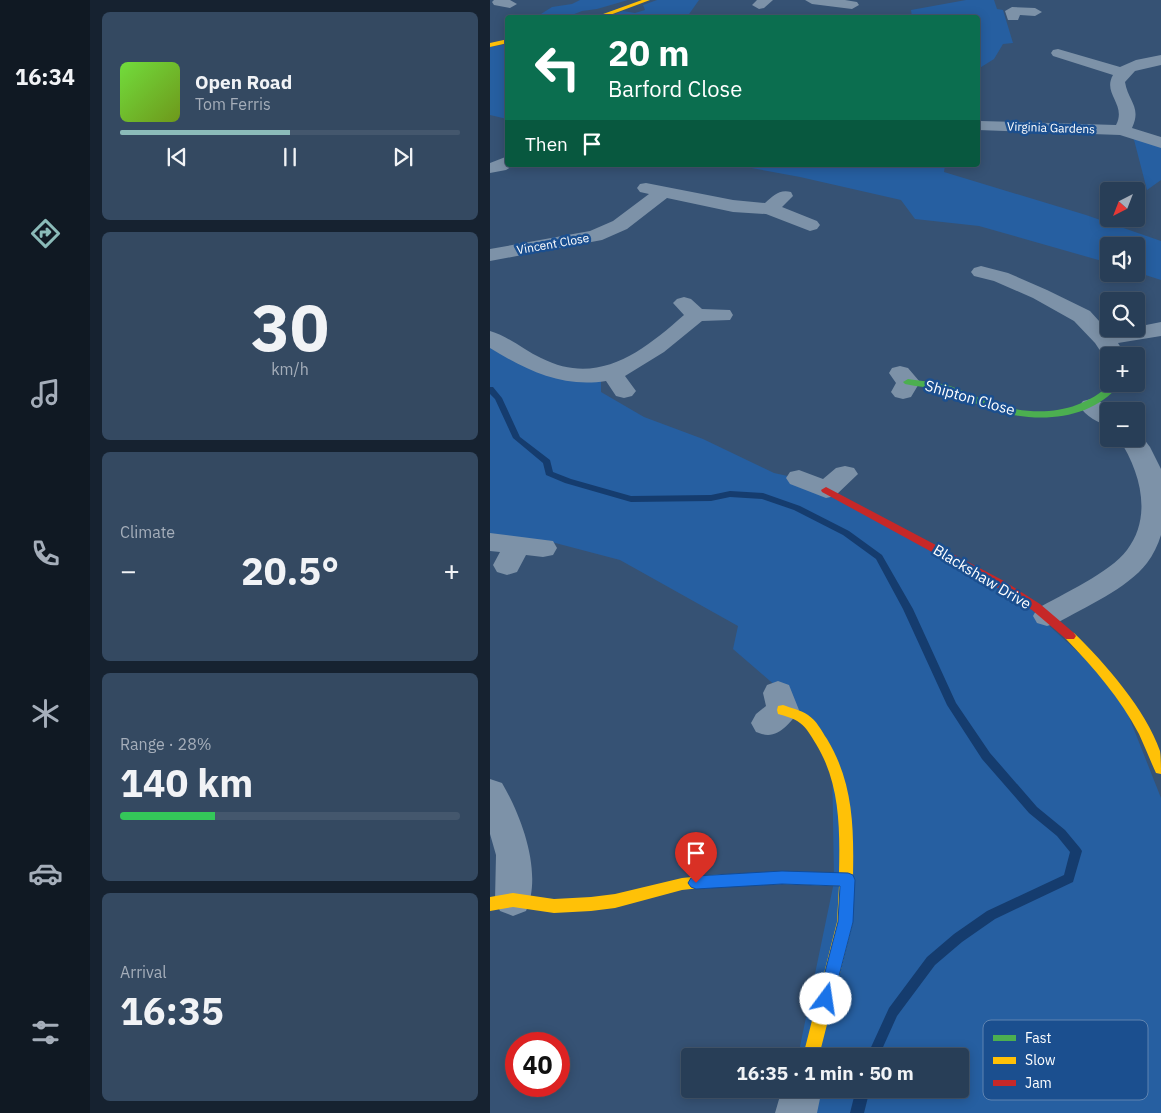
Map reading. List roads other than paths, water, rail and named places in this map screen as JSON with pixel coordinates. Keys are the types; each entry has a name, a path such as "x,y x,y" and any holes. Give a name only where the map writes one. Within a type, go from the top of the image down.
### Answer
{"street":[{"path":"604,15 647,0"},
{"path":"812,0 854,7"},
{"path":"1012,9 1035,12"},
{"path":"490,45 505,42"},
{"path":"1058,53 1123,72"},
{"path":"1122,130 1129,112 1128,105 1117,87 1119,78 1123,72 1143,63 1161,60"},
{"name":"Virginia Gardens","path":"980,127 1122,130 1161,143"},
{"path":"490,168 505,163"},
{"name":"Vincent Close","path":"490,255 595,236 620,225 654,190 733,206 769,209 812,226"},
{"path":"769,209 784,196"},
{"path":"978,272 1001,277 1049,298 1082,316 1110,347 1161,329"},
{"path":"490,338 536,367 577,377 595,377 618,382 626,367 669,339 690,309 722,315"},
{"name":"Shipton Close","path":"904,382 935,385 1003,410 1022,414 1100,412"},
{"path":"1047,616 1120,571 1137,557 1158,531 1161,493 1157,475 1148,458 1138,447"},
{"path":"826,490 845,474"},
{"name":"Blackshaw Drive","path":"799,478 826,490 1008,588 1047,616 1074,641 1118,689 1144,728 1154,748 1161,769"},
{"path":"490,542 523,553"},
{"path":"776,709 803,718 812,726 832,759 844,802 848,880 845,922 813,1048"},
{"path":"495,785 513,855 502,902 554,906 591,904 615,901 682,884 710,881 782,878 848,880"},
{"path":"796,1113 800,1098"}],"waterway":[{"path":"490,389 498,398 517,438 547,462 549,473 568,481 631,499 711,498 730,494 763,496 797,508 846,533 879,557 908,609 952,705 986,756 1033,810 1061,833 1076,851 1069,878 991,915 958,938 931,961 893,1012 877,1048"},
{"path":"857,1113 861,1098"}]}
